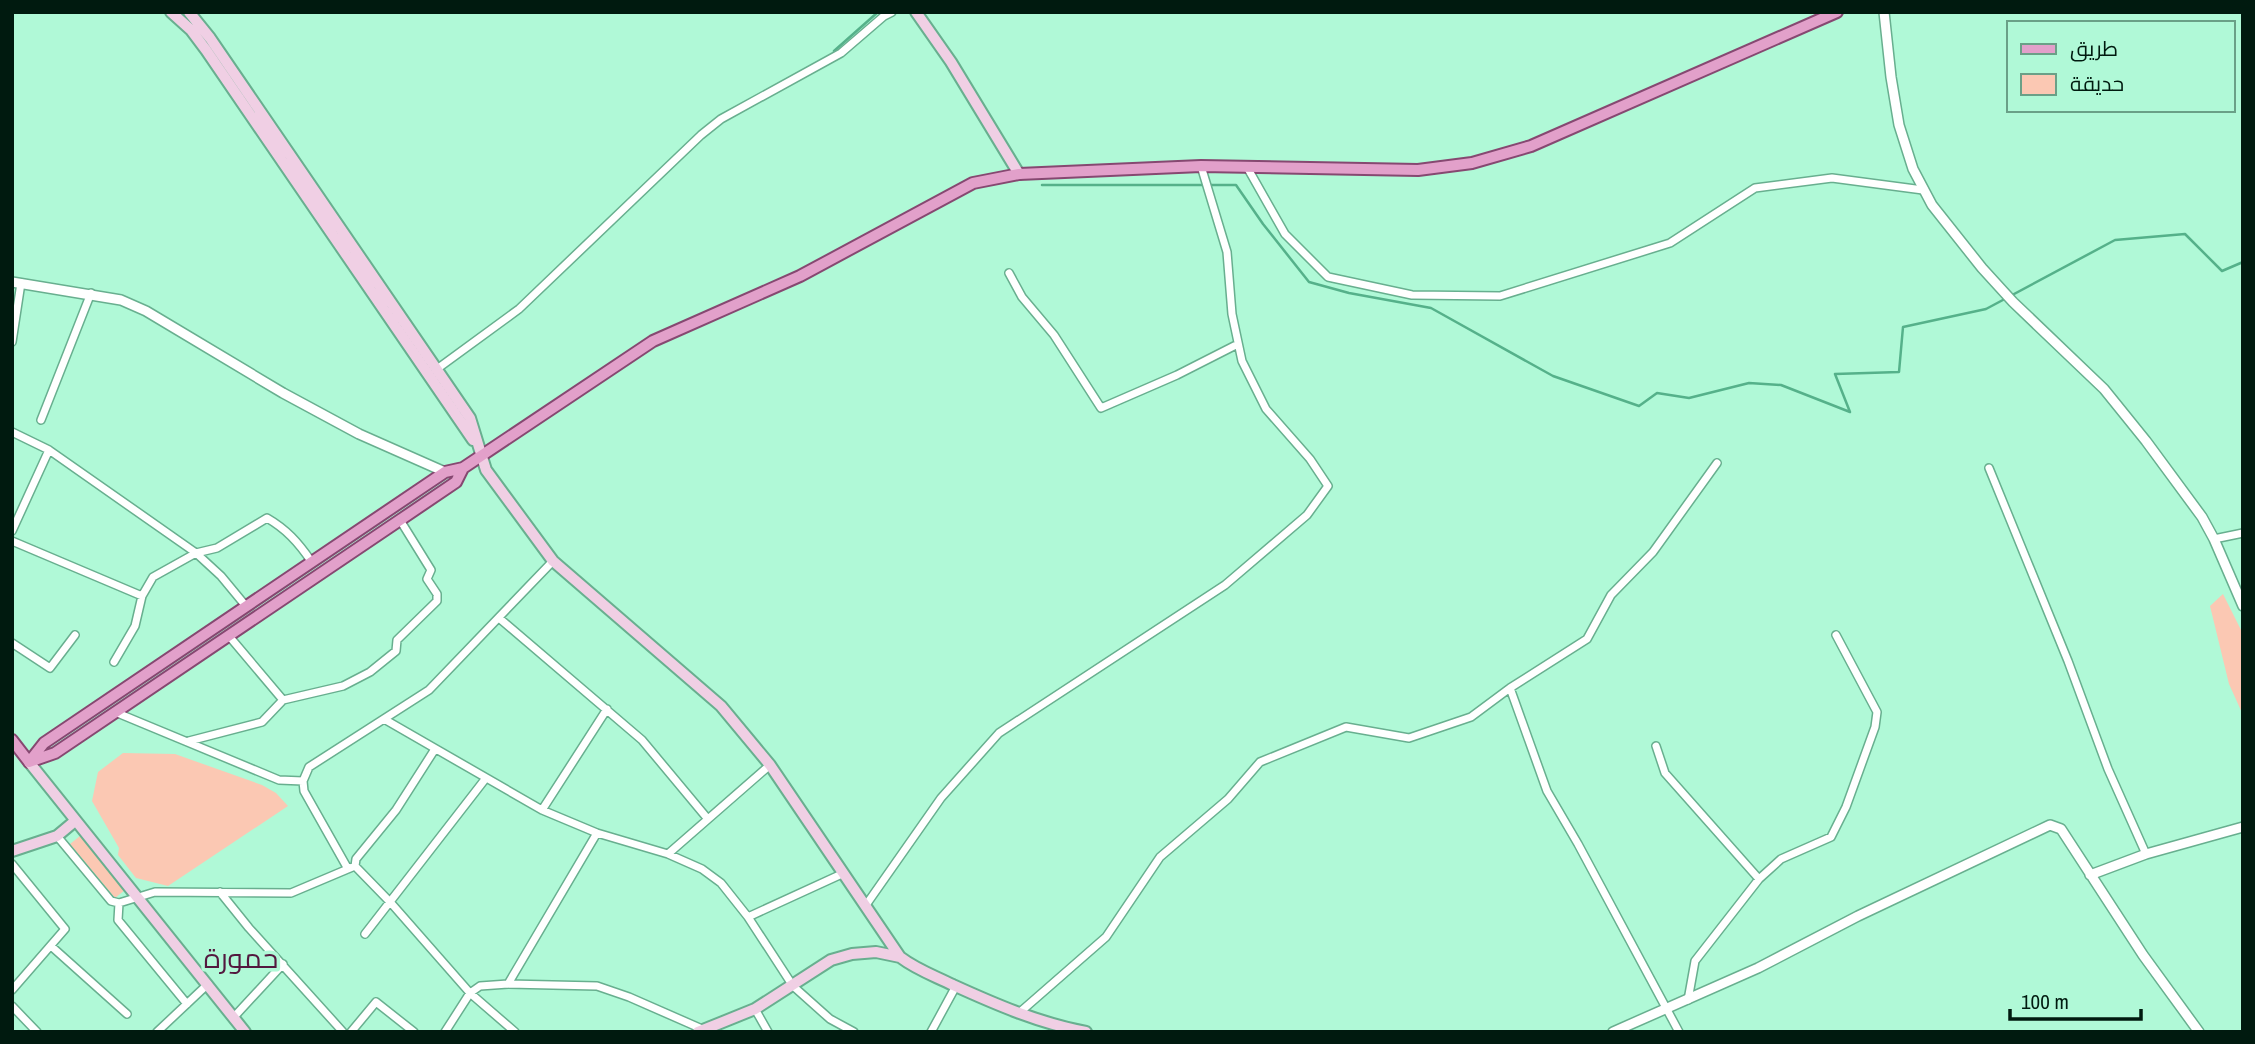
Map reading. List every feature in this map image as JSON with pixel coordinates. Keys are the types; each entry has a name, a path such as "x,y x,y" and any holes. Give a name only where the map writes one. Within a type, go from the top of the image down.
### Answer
{"main road":[{"path":"171,12 191,30 259,125 482,454"},
{"path":"189,12 210,38 438,369 470,418 486,470 554,561 721,706 770,765 900,957 912,967 1019,1013 1051,1025 1086,1032"},
{"path":"916,12 951,62 1019,174"},
{"path":"29,762 44,743 245,605 444,472 463,468 653,341 800,276 972,183 1019,174 1201,166 1418,170 1472,163 1531,146 1837,12"},
{"path":"29,762 55,753 229,636 456,482 463,468"},
{"path":"12,740 245,1032"},
{"path":"12,749 29,762"},
{"path":"12,851 57,836 75,821"},
{"path":"700,1030 755,1009 831,960 852,954 876,952 900,957"}],"street":[{"path":"438,369 519,309 721,119 841,53 892,12"},
{"path":"1884,12 1899,125 1923,190 1943,220 1982,268 2116,402 2180,485 2214,540 2243,606"},
{"path":"866,905 941,798 999,733 1225,585 1307,515 1328,486 1310,459 1266,409 1242,361 1232,314 1227,252 1201,166"},
{"path":"1248,167 1286,234 1328,277 1412,295 1500,296 1670,243 1755,188 1832,178 1923,190"},
{"path":"1009,273 1022,297 1054,335 1101,408 1177,375 1238,344"},
{"path":"12,342 17,282 121,300 146,311 359,434 444,472"},
{"path":"41,420 91,293"},
{"path":"12,432 49,450 197,553 245,605"},
{"path":"12,531 49,450"},
{"path":"1019,1013 1107,937 1160,857 1228,799 1260,762 1346,727 1409,738 1471,717 1510,688 1587,639 1611,595 1653,552 1717,463"},
{"path":"1989,468 2063,649 2108,769 2146,854"},
{"path":"114,663 135,626 142,596 153,578 197,553 217,548 267,518 284,528 311,561"},
{"path":"189,741 262,722 283,700 343,686 370,672 396,652 397,640 437,601 438,594 427,579 432,570 400,520"},
{"path":"2214,540 2243,533"},
{"path":"12,541 142,596"},
{"path":"515,1032 470,993 391,903 351,868 304,791 303,780 309,767 429,690 554,561"},
{"path":"499,618 642,740 707,818"},
{"path":"12,643 50,667 75,635"},
{"path":"1688,1000 1695,961 1759,879 1781,859 1831,837 1846,807 1875,727 1877,712 1836,635"},
{"path":"229,636 283,700"},
{"path":"1510,688 1547,791 1679,1032"},
{"path":"542,810 607,709"},
{"path":"114,712 279,780 303,780"},
{"path":"384,719 542,810 597,833 668,854 702,869 721,883 748,917 793,986 830,1019 854,1032"},
{"path":"1656,746 1665,773 1759,879"},
{"path":"57,836 111,901 119,903 156,892 290,893 351,868 396,810 435,749"},
{"path":"668,854 770,765"},
{"path":"365,934 486,778"},
{"path":"1613,1032 1688,1000 2050,825 2061,829 2143,955 2199,1032"},
{"path":"2090,875 2146,854 2243,827"},
{"path":"508,984 597,833"},
{"path":"12,864 65,929 12,990"},
{"path":"748,917 844,873"},
{"path":"220,892 343,1032"},
{"path":"119,903 118,920 187,1004"},
{"path":"51,946 127,1013"},
{"path":"234,1017 283,964"},
{"path":"162,1030 208,984"},
{"path":"445,1032 470,993 480,986 508,984 597,986 629,997 700,1030"},
{"path":"931,1032 956,986"},
{"path":"351,1032 376,1002 414,1032"},
{"path":"12,1006 37,1032"},
{"path":"755,1009 768,1032"}],"green space":[{"path":"2223,594 2243,634 2243,715 2229,684 2210,606"},
{"path":"123,753 175,754 262,785 276,793 288,806 168,886 136,878 118,855 119,848 92,801 98,772"},
{"path":"80,836 125,890 115,898 70,844"}],"waterway":[{"path":"834,51 878,12"},
{"path":"1042,185 1203,185"},
{"path":"1210,185 1236,185 1309,282 1349,293 1431,308 1553,376 1639,406 1657,393 1689,398 1749,383 1781,385 1850,412 1835,374 1899,372 1903,327 1986,309 2115,240 2185,234 2222,271 2243,262"}],"district":[{"name":"حمورة","path":"241,958"}]}
